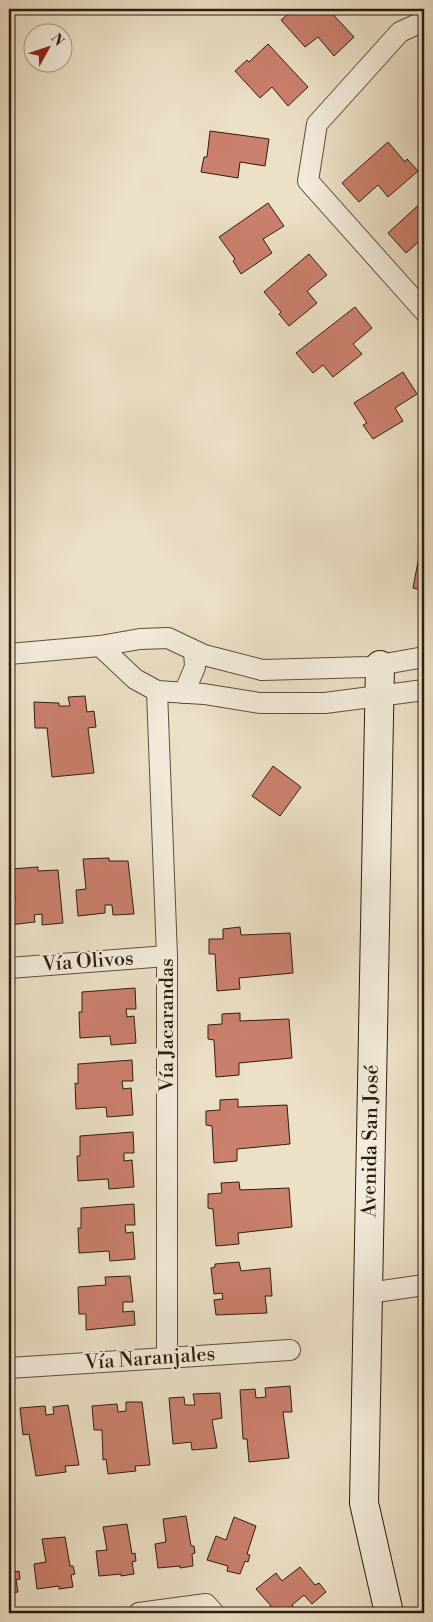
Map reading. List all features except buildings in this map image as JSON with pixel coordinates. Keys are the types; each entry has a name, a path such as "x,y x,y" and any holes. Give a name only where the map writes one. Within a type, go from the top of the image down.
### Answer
{"street":[{"path":"424,21 400,32 317,124 308,181 424,311"},
{"path":"9,654 100,646 140,639 168,638 204,655 262,670 368,667 424,657"},
{"path":"100,646 135,679 157,692 204,694 270,703 325,703 424,690"},
{"path":"184,693 195,667 194,650"},
{"name":"Avenida San José","path":"380,665 364,1503 389,1613"},
{"name":"Vía Jacarandas","path":"157,692 167,956 167,1358"},
{"name":"Vía Olivos","path":"9,968 167,956"},
{"path":"369,1294 424,1285"},
{"name":"Vía Naranjales","path":"9,1368 290,1350"},
{"path":"139,1613 206,1604 214,1613"}]}
